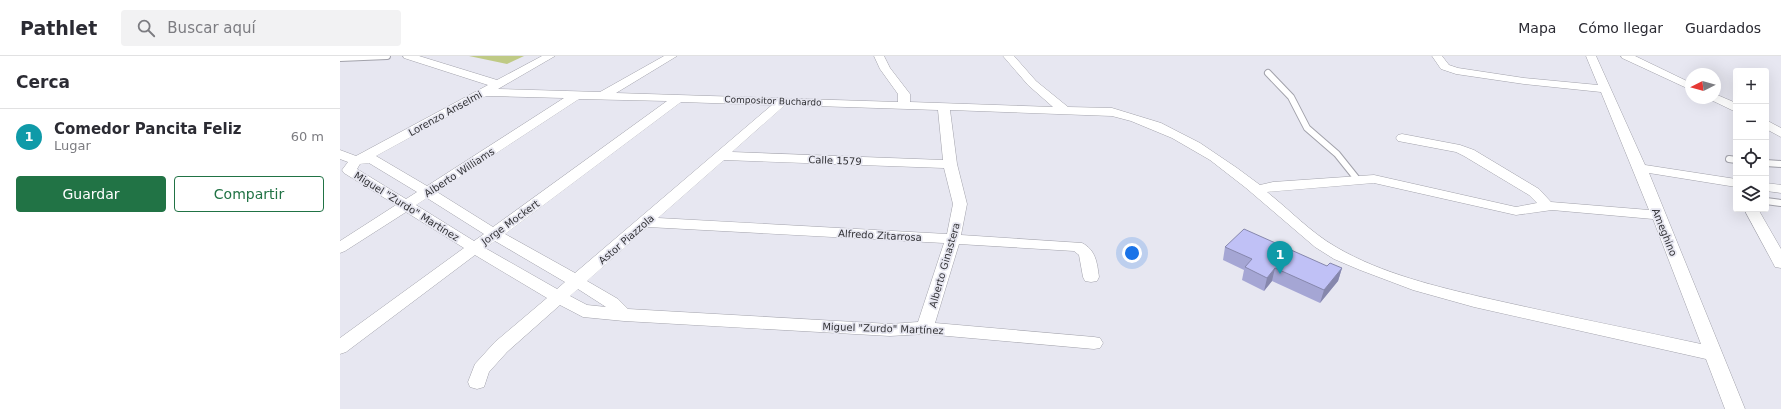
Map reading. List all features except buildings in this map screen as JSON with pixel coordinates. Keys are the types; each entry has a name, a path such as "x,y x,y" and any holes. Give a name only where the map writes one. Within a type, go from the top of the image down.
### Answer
{"street":[{"path":"408,56 497,84"},
{"name":"Lorenzo Anselmi","path":"340,170 550,56"},
{"path":"603,96 672,56"},
{"path":"879,56 885,69 904,94 905,98 903,105"},
{"path":"1008,56 1032,83 1063,110"},
{"path":"1438,56 1445,67 1456,71 1524,81 1605,89"},
{"name":"Ameghino","path":"1591,56 1640,168 1657,215 1735,409"},
{"path":"1629,56 1685,84"},
{"name":"Compositor Buchardo","path":"484,92 1112,112 1154,124 1199,147 1257,190 1338,255 1402,281 1442,293 1503,308 1714,354"},
{"name":"Alberto Williams","path":"340,248 577,95"},
{"name":"Jorge Mockert","path":"340,347 679,98"},
{"path":"1721,101 1733,107"},
{"name":"Astor Piazzola","path":"477,382 481,369 501,347 782,102"},
{"name":"Alberto Ginastera","path":"925,328 953,239 960,204 950,164 950,146 944,106"},
{"path":"1769,126 1781,133"},
{"path":"1402,138 1460,149 1469,153 1534,192 1547,206"},
{"path":"340,154 356,162"},
{"name":"Calle 1579","path":"721,156 950,164"},
{"name":"Miguel \"Zurdo\" Martínez","path":"624,315 612,303 494,234 428,192 371,160 356,162 349,170 474,248 558,298 583,311 624,315 890,330 925,328 1094,343"},
{"path":"1640,168 1730,182"},
{"path":"1257,190 1273,186 1357,179 1374,180 1403,184 1516,211 1547,206 1657,215"},
{"path":"1769,187 1781,189"},
{"path":"1753,212 1781,263"},
{"name":"Alfredo Zitarrosa","path":"645,222 1077,246 1084,249 1088,254 1091,277"}],"lane":[{"path":"340,58 387,56"},
{"path":"1268,73 1291,97 1308,128 1338,154 1357,179"},
{"path":"1769,163 1781,164"},
{"path":"1769,201 1781,203"}],"green space":[{"path":"469,56 524,56 507,64"}],"place":[{"name":"Comedor Pancita Feliz","path":"1280,274"}]}
